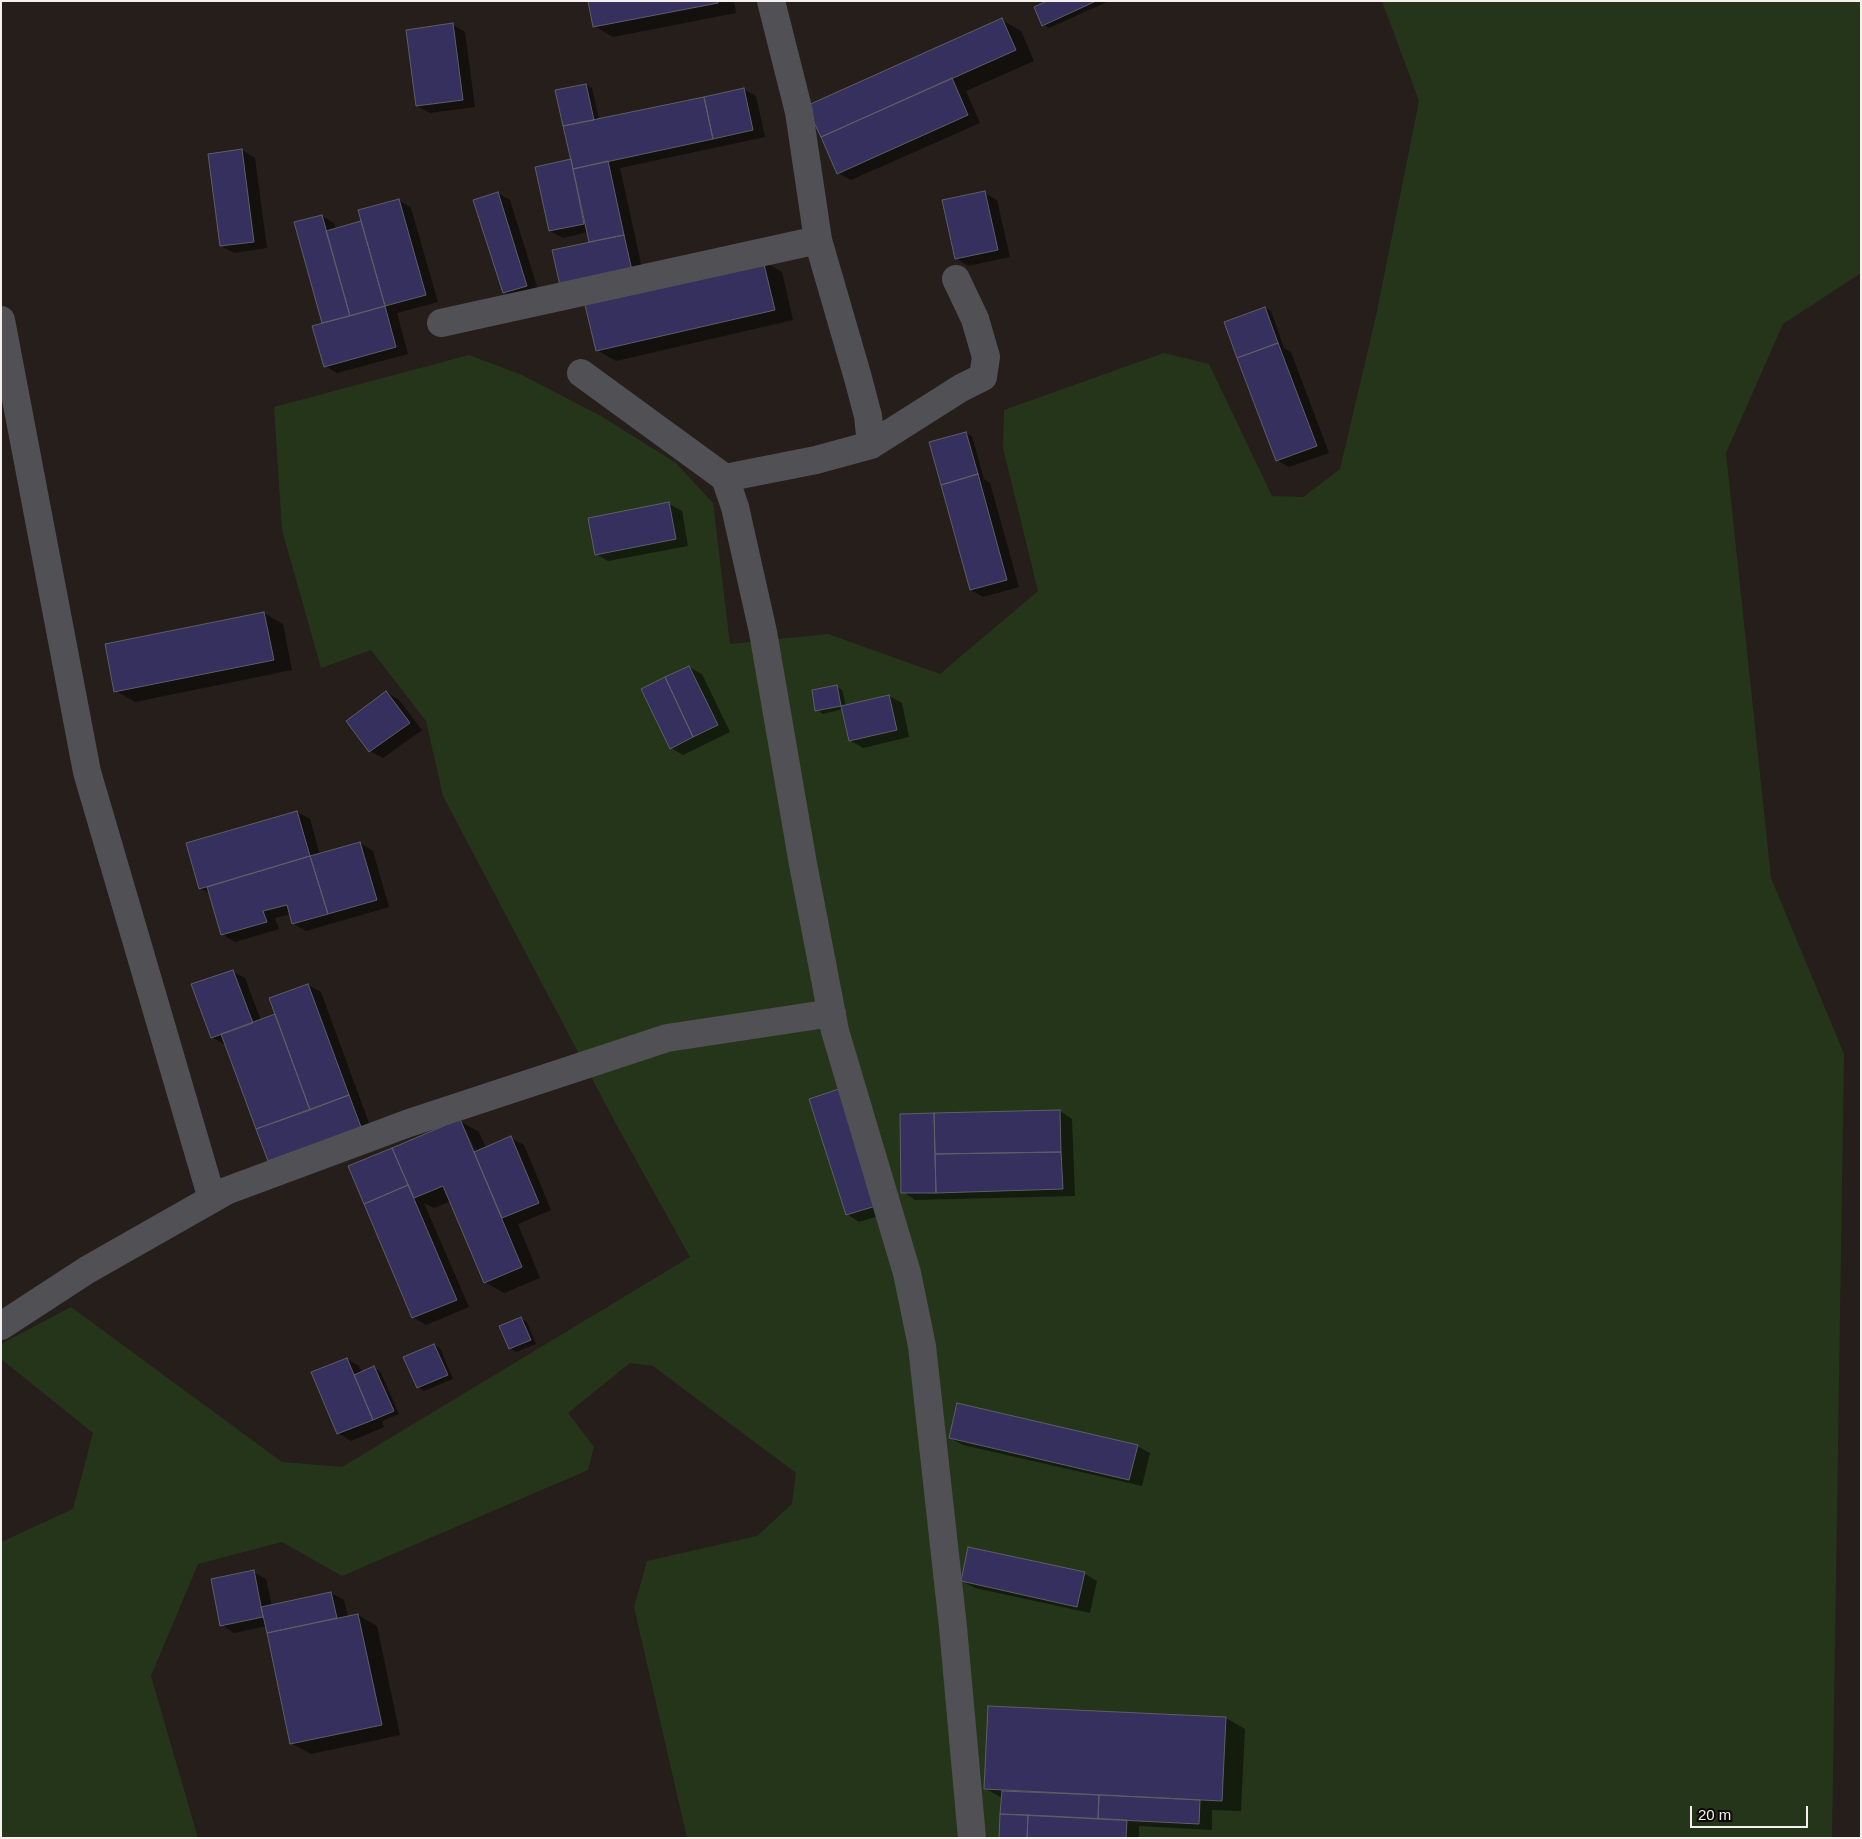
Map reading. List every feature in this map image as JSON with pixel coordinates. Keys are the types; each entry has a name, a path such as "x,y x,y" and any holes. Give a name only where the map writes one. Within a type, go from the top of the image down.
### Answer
{"street":[{"path":"771,1 799,112 818,240 868,416 871,445"},
{"path":"441,323 818,240"},
{"path":"725,478 816,460 871,445 960,388 983,376 986,357 978,328 956,279"},
{"path":"1,320 87,772 212,1199"},
{"path":"580,373 725,478 735,508 763,632 832,1013 907,1273 922,1346 952,1617 972,1838"},
{"path":"1,1326 87,1270 226,1191 409,1123 666,1038 832,1013"}],"green space":[{"path":"1382,1 1861,1 1861,273 1783,324 1726,453 1771,878 1844,1054 1832,1838 687,1838 634,1607 647,1561 757,1536 792,1504 796,1473 653,1366 630,1363 568,1413 594,1447 588,1470 342,1576 282,1542 198,1564 151,1676 198,1838 1,1838 1,1542 73,1509 93,1433 1,1359 1,1344 71,1307 282,1462 342,1467 690,1257 616,1124 443,796 426,721 371,650 321,668 282,530 274,407 469,355 522,375 601,416 676,463 713,503 730,644 828,634 940,674 1038,591 1003,448 1004,410 1164,353 1209,364 1272,496 1303,497 1340,469 1376,316 1419,101"}],"building":[{"path":"588,1 718,1 718,3 593,27"},
{"path":"1047,1 1096,1 1042,26 1034,7"},
{"path":"1002,18 1016,50 821,137 806,106"},
{"path":"453,23 463,100 416,106 406,30"},
{"path":"952,78 968,115 837,174 821,137"},
{"path":"586,84 594,120 563,126 555,90"},
{"path":"744,88 753,130 713,139 704,97"},
{"path":"704,97 713,139 573,169 563,126"},
{"path":"242,149 254,242 220,246 208,154"},
{"path":"571,159 584,224 549,231 535,167"},
{"path":"608,161 624,235 589,242 573,169"},
{"path":"985,191 998,250 955,259 942,200"},
{"path":"498,192 527,286 503,293 473,200"},
{"path":"399,199 426,295 385,306 358,210"},
{"path":"322,215 350,316 322,323 294,222"},
{"path":"361,221 385,306 350,316 326,231"},
{"path":"624,235 633,275 561,290 552,250"},
{"path":"763,260 775,310 596,351 584,301"},
{"path":"385,306 396,347 324,367 312,326"},
{"path":"1265,307 1278,343 1237,358 1224,322"},
{"path":"1278,343 1317,446 1276,461 1237,358"},
{"path":"966,432 978,474 941,485 929,442"},
{"path":"978,474 1007,580 970,590 941,485"},
{"path":"669,502 676,539 595,555 588,518"},
{"path":"264,612 274,660 114,692 105,644"},
{"path":"689,666 718,725 693,737 665,677"},
{"path":"665,677 693,737 670,749 641,689"},
{"path":"837,685 841,706 815,711 812,690"},
{"path":"386,691 410,723 369,752 346,721"},
{"path":"889,695 897,730 849,741 841,706"},
{"path":"297,811 310,856 199,889 186,843"},
{"path":"360,842 377,900 328,914 310,856"},
{"path":"310,856 328,914 292,924 287,905 263,911 267,922 221,935 207,887"},
{"path":"233,970 253,1023 211,1038 191,984"},
{"path":"308,984 349,1095 310,1110 269,998"},
{"path":"275,1014 310,1110 256,1129 221,1034"},
{"path":"842,1088 879,1205 846,1215 809,1099"},
{"path":"349,1095 361,1127 268,1161 256,1129"},
{"path":"1060,1110 1061,1152 935,1154 934,1113"},
{"path":"934,1113 936,1193 901,1193 900,1114"},
{"path":"460,1119 522,1267 484,1283 443,1186 414,1198 392,1148"},
{"path":"511,1136 539,1203 502,1218 474,1152"},
{"path":"392,1148 408,1185 364,1204 348,1166"},
{"path":"1061,1152 1063,1189 936,1193 935,1154"},
{"path":"408,1185 457,1300 412,1318 364,1204"},
{"path":"521,1317 531,1340 509,1349 499,1326"},
{"path":"434,1344 448,1375 417,1388 403,1357"},
{"path":"347,1358 373,1420 337,1434 311,1372"},
{"path":"374,1366 394,1411 373,1420 354,1375"},
{"path":"957,1403 1138,1445 1129,1480 949,1438"},
{"path":"968,1547 1085,1572 1077,1607 961,1581"},
{"path":"254,1570 263,1617 220,1626 211,1579"},
{"path":"331,1592 337,1618 267,1633 261,1607"},
{"path":"358,1614 382,1725 290,1744 267,1633"},
{"path":"988,1706 1226,1717 1222,1801 984,1789"},
{"path":"1002,1791 1099,1795 1098,1819 1000,1814"},
{"path":"1099,1795 1200,1800 1199,1824 1098,1819"},
{"path":"1000,1814 1028,1815 1027,1838 999,1838"},
{"path":"1028,1815 1127,1820 1126,1838 1027,1838"}]}
